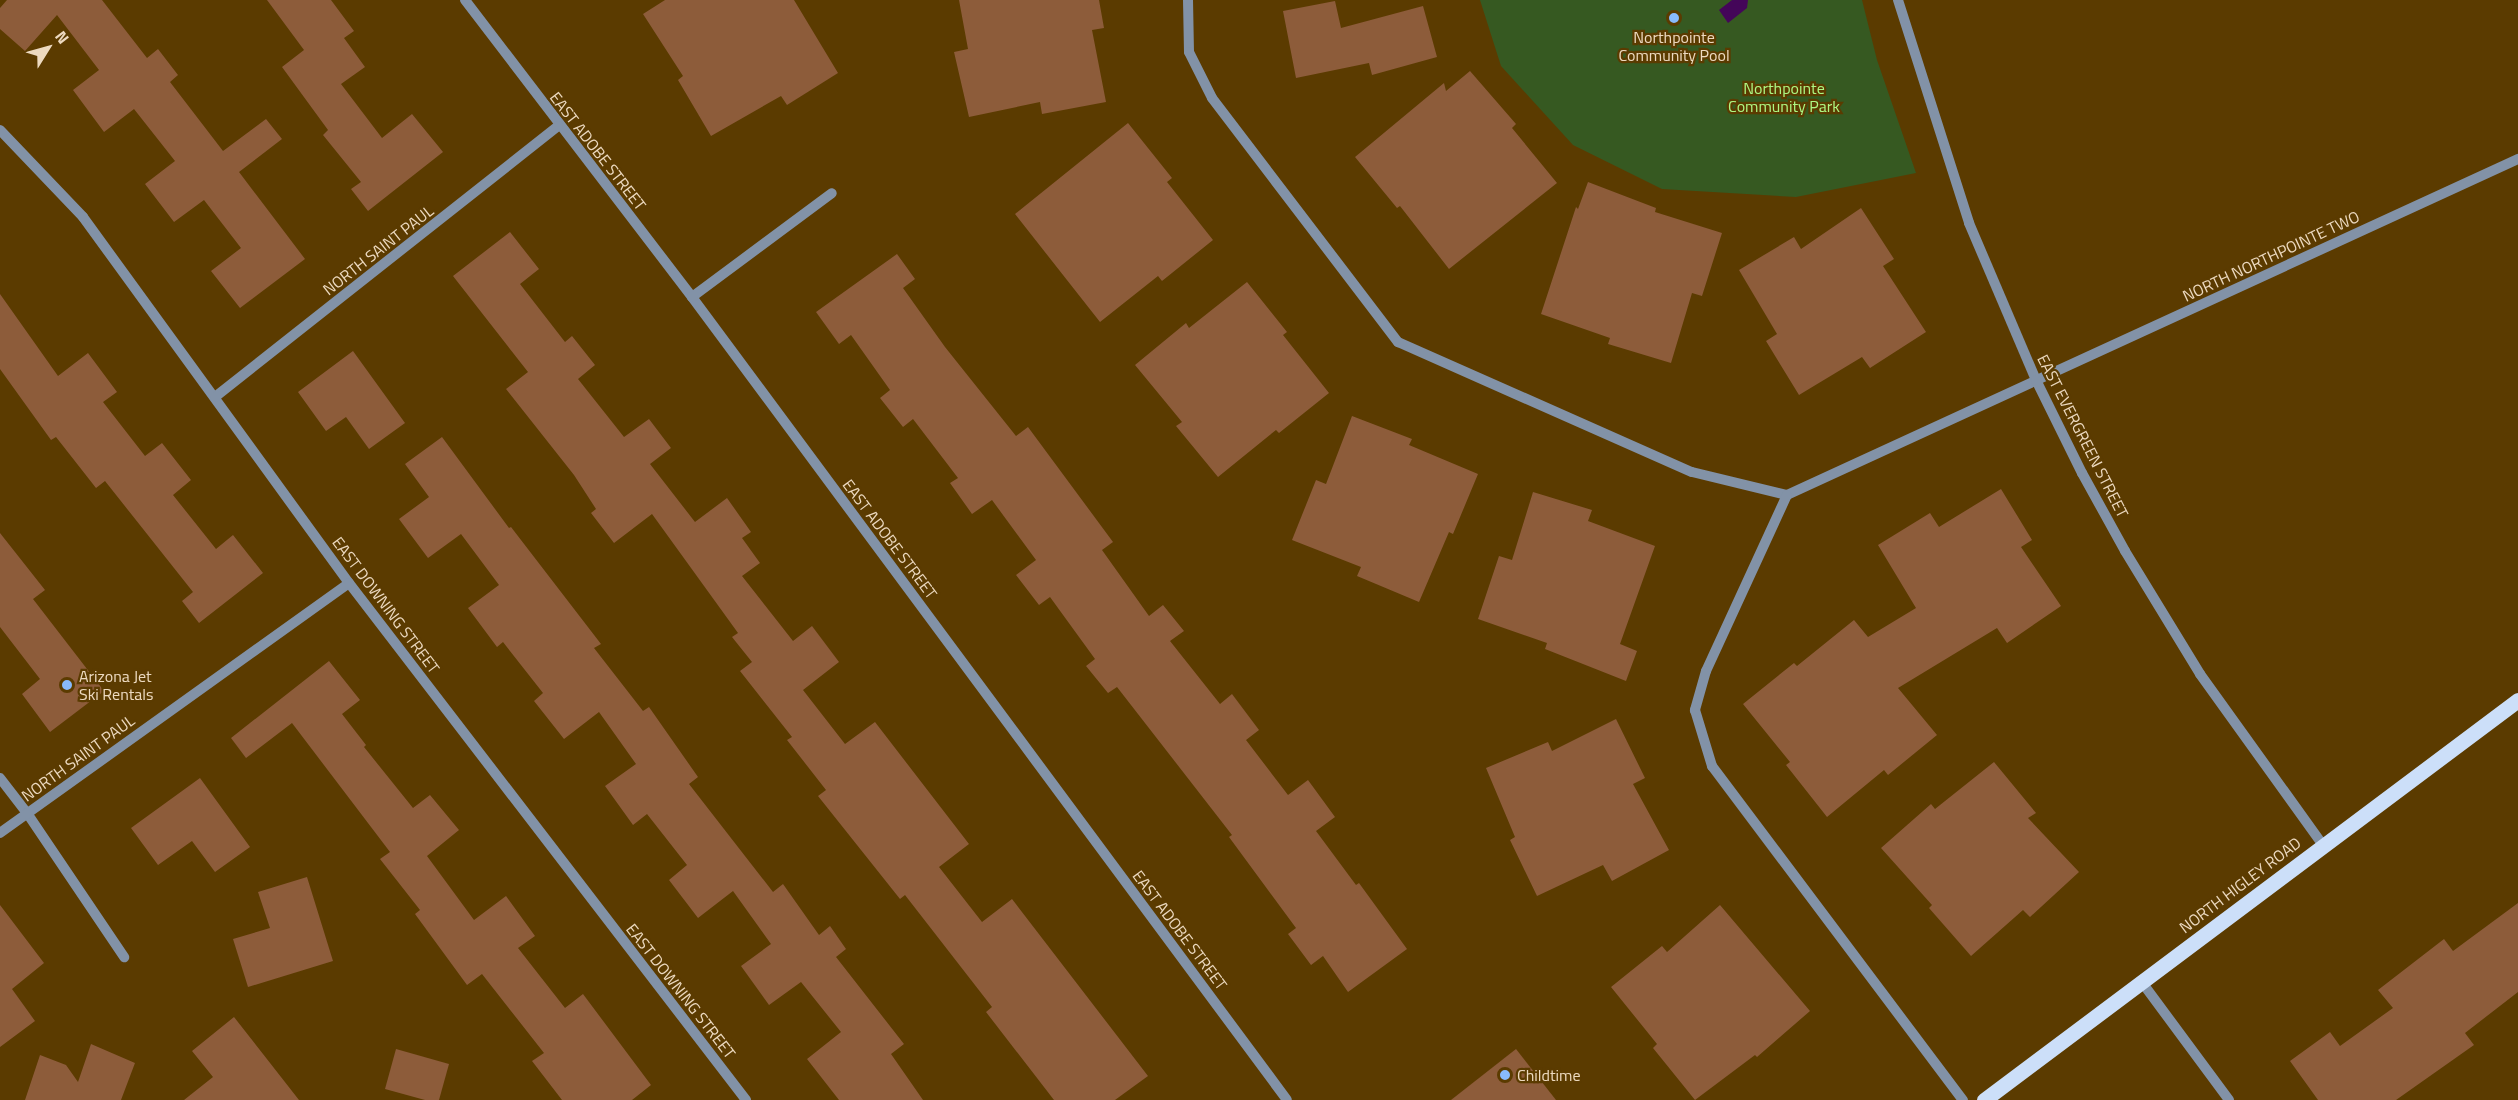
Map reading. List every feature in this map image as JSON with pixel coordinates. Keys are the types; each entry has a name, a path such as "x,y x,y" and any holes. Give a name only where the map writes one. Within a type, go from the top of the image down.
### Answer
{"main road":[{"name":"NORTH HIGLEY ROAD","path":"1984,1100 2518,700"}],"street":[{"name":"EAST ADOBE STREET","path":"465,0 558,126 692,297 1287,1100"},
{"path":"1188,0 1189,52 1212,98 1398,342 1692,472 1786,495 1706,671 1695,710 1712,766 1963,1100"},
{"name":"EAST EVERGREEN STREET","path":"1898,0 1969,223 2036,380 2092,493 2200,674 2323,844"},
{"name":"NORTH SAINT PAUL","path":"215,397 558,126"},
{"name":"EAST DOWNING STREET","path":"0,130 82,217 349,583 746,1100"},
{"name":"NORTH NORTHPOINTE TWO","path":"1786,495 2518,159"},
{"path":"692,297 832,193"},
{"name":"NORTH SAINT PAUL","path":"0,833 349,583"},
{"path":"0,778 27,813 124,957"},
{"path":"2142,981 2229,1100"}],"green space":[{"name":"Northpointe Community Park","path":"1480,0 1862,0 1877,60 1916,173 1796,197 1662,189 1573,145 1501,66"}],"shaded area":[{"path":"1732,0 1748,0 1747,8 1728,23 1719,10"}],"building":[{"path":"7,0 102,0 147,58 158,49 178,75 170,82 223,151 266,119 282,139 239,172 305,259 240,308 211,271 241,248 204,200 174,222 145,184 175,161 134,109 104,132 73,90 99,70 57,15 25,51 0,29 0,8"},
{"path":"267,0 331,0 354,31 344,38 365,67 341,84 382,138 412,114 443,152 368,211 351,189 361,182 323,135 328,130 282,67 304,50"},
{"path":"665,0 794,0 838,73 787,105 781,96 711,136 678,80 683,76 643,14"},
{"path":"959,0 1099,0 1104,28 1092,30 1106,102 1042,114 1040,102 969,117 954,52 968,49"},
{"path":"1335,1 1341,28 1423,6 1437,57 1372,75 1369,63 1296,78 1283,11"},
{"path":"1470,71 1516,124 1512,128 1557,183 1449,269 1400,206 1397,208 1355,157 1444,83 1446,91"},
{"path":"1128,123 1172,178 1167,182 1213,240 1162,281 1158,276 1100,322 1015,214"},
{"path":"1588,182 1656,208 1655,212 1722,233 1702,296 1692,293 1671,363 1608,344 1610,338 1541,314 1576,207 1578,209"},
{"path":"1861,208 1894,259 1883,266 1926,332 1870,368 1862,357 1799,395 1766,341 1777,334 1739,270 1794,237 1801,249"},
{"path":"510,232 539,269 520,284 565,342 572,336 595,365 578,379 624,437 649,419 671,448 650,464 695,522 727,498 751,532 742,538 760,563 742,576 793,641 812,626 839,662 803,690 845,744 875,722 969,844 939,867 982,922 1012,899 1148,1076 1115,1100 1054,1100 986,1012 992,1007 905,895 900,899 818,796 826,790 787,740 792,737 740,671 752,662 732,637 738,633 652,514 614,543 591,513 596,509 574,475 506,389 528,372 453,276"},
{"path":"897,254 915,279 903,288 945,347 1016,436 1028,427 1113,542 1102,550 1149,616 1163,605 1184,631 1170,641 1220,704 1232,694 1259,730 1246,740 1288,795 1308,780 1335,817 1316,831 1356,885 1359,883 1407,949 1348,992 1323,956 1311,965 1288,934 1296,928 1229,837 1232,835 1117,687 1108,693 1086,666 1095,659 1050,597 1039,605 1016,575 1036,560 992,500 972,514 950,483 958,478 913,419 903,427 880,398 890,390 851,335 839,344 816,312"},
{"path":"1247,282 1287,332 1283,335 1329,393 1279,433 1276,430 1218,477 1176,426 1182,422 1135,365 1186,323 1189,328"},
{"path":"0,294 58,376 88,353 117,392 103,402 145,456 162,443 191,480 173,495 216,549 233,535 263,573 199,623 182,601 193,592 105,481 96,488 56,437 51,440 0,369"},
{"path":"353,351 405,423 369,449 346,417 326,431 298,392"},
{"path":"1352,416 1412,439 1409,445 1478,474 1453,534 1449,532 1419,602 1357,576 1361,567 1292,540 1316,480 1326,484"},
{"path":"442,437 509,528 511,527 601,644 594,648 643,711 649,707 698,777 689,784 773,892 783,884 819,935 830,926 846,949 836,957 904,1044 891,1054 923,1100 839,1100 807,1059 841,1032 801,982 769,1005 741,966 771,944 733,891 698,918 669,880 687,865 647,814 633,825 605,786 636,764 599,712 564,739 534,701 543,693 503,642 497,647 468,608 499,585 461,534 428,558 399,519 429,497 405,464"},
{"path":"2001,489 2032,540 2021,547 2061,606 2007,643 1997,628 1898,688 1937,735 1888,775 1884,770 1827,817 1786,765 1790,762 1743,704 1794,663 1797,666 1854,620 1868,637 1916,608 1878,545 1930,513 1939,527"},
{"path":"1533,492 1592,510 1588,521 1655,546 1620,644 1637,651 1626,681 1545,649 1547,643 1478,619 1499,556 1512,560"},
{"path":"0,533 45,590 33,599 104,691 50,732 22,694 40,679 0,627"},
{"path":"329,661 360,700 342,714 366,745 364,747 413,808 430,795 459,830 427,856 474,920 506,896 535,936 518,948 565,1008 583,994 651,1085 632,1100 562,1100 532,1061 544,1053 482,974 467,985 415,914 420,910 380,859 390,852 292,723 246,758 231,738"},
{"path":"1616,719 1645,778 1633,784 1669,850 1612,881 1603,865 1537,896 1510,840 1515,837 1486,768 1548,742 1552,751"},
{"path":"1994,762 2036,813 2028,818 2079,872 2030,917 2023,910 1971,956 1929,908 1932,905 1881,848 1931,804 1935,809"},
{"path":"200,778 250,847 215,872 192,841 158,865 131,828"},
{"path":"307,877 333,961 248,987 233,939 270,928 258,892"},
{"path":"2518,903 2518,992 2465,1033 2474,1045 2396,1100 2318,1100 2290,1061 2330,1032 2340,1046 2393,1008 2378,990 2444,939 2453,951"},
{"path":"0,905 44,963 12,989 35,1021 0,1047"},
{"path":"1720,905 1810,1011 1757,1057 1755,1055 1695,1100 1653,1048 1657,1044 1611,987 1662,946 1667,952"},
{"path":"234,1017 299,1100 184,1100 213,1077 192,1051"},
{"path":"91,1044 135,1063 121,1100 25,1100 40,1055 66,1065 78,1082"},
{"path":"396,1049 449,1064 439,1100 425,1100 385,1089"},
{"name":"Childtime","path":"1516,1049 1556,1100 1451,1100"}],"place":[{"name":"Northpointe Community Pool","path":"1674,18"},
{"name":"Arizona Jet Ski Rentals","path":"67,685"},
{"name":"Childtime","path":"1505,1075"}]}
